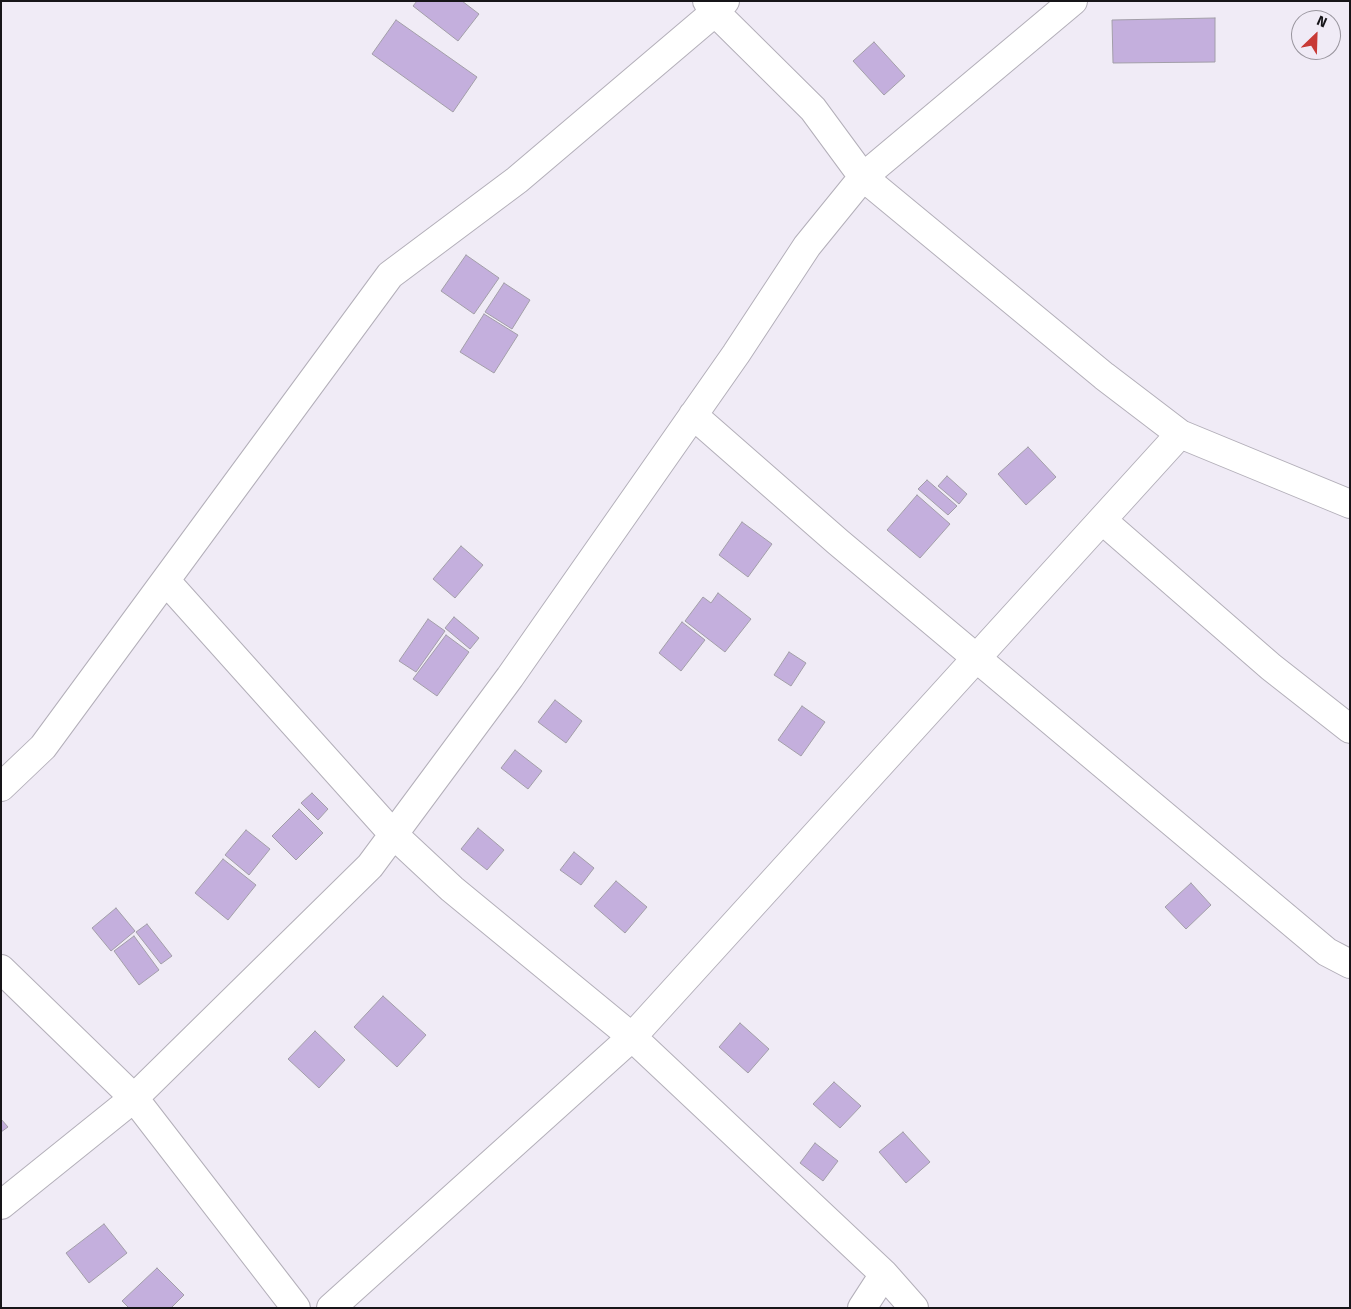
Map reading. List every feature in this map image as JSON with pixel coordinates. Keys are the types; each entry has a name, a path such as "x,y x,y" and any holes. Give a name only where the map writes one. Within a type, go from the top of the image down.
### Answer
{"street":[{"path":"1,1204 134,1098 370,866 510,676 693,415 807,246 863,176 1073,1"},
{"path":"1,787 43,747 390,275 517,180 716,5 814,109 863,176 1104,376 1180,434 1350,504"},
{"path":"693,415 838,542 978,657 1327,952 1350,964"},
{"path":"331,1308 632,1037 1180,434"},
{"path":"1102,520 1271,667 1350,729"},
{"path":"166,581 393,834 452,889 632,1037 884,1274 914,1308"},
{"path":"1,969 134,1098 296,1308"},
{"path":"862,1308 884,1274"}],"building":[{"path":"417,1 462,1 479,14 458,41 413,6"},
{"path":"1215,18 1215,62 1113,63 1112,20"},
{"path":"396,20 477,77 453,112 372,54"},
{"path":"874,42 905,76 884,95 853,61"},
{"path":"466,255 499,278 474,314 441,291"},
{"path":"504,283 530,300 512,329 485,312"},
{"path":"484,314 518,335 494,373 460,352"},
{"path":"1028,447 1056,477 1026,505 998,474"},
{"path":"947,476 967,494 959,504 938,486"},
{"path":"927,480 957,506 948,515 918,489"},
{"path":"917,495 950,524 920,558 887,530"},
{"path":"742,522 772,544 748,577 719,555"},
{"path":"461,546 483,565 455,598 433,579"},
{"path":"718,593 751,619 725,652 685,621 703,597 711,603"},
{"path":"454,617 479,638 470,649 445,628"},
{"path":"428,619 445,631 416,672 399,661"},
{"path":"682,622 705,640 681,671 659,653"},
{"path":"446,635 469,652 437,696 413,679"},
{"path":"789,652 806,663 791,686 774,675"},
{"path":"555,700 582,721 566,743 538,722"},
{"path":"802,706 825,722 801,756 778,740"},
{"path":"515,750 542,771 528,789 501,768"},
{"path":"312,793 328,809 318,820 301,803"},
{"path":"299,809 323,833 296,860 272,836"},
{"path":"478,828 504,850 487,870 461,849"},
{"path":"246,830 270,849 249,875 225,855"},
{"path":"574,852 594,868 581,885 560,870"},
{"path":"223,859 256,885 228,920 195,893"},
{"path":"616,881 647,907 625,933 594,906"},
{"path":"1191,883 1211,905 1186,929 1165,907"},
{"path":"116,908 135,931 111,951 92,928"},
{"path":"147,924 172,956 161,964 136,932"},
{"path":"134,936 159,970 139,985 114,951"},
{"path":"383,996 426,1035 397,1067 354,1027"},
{"path":"740,1023 769,1049 748,1073 719,1047"},
{"path":"315,1031 345,1060 319,1088 288,1059"},
{"path":"834,1082 861,1106 840,1128 813,1104"},
{"path":"1,1119 8,1127 1,1132"},
{"path":"903,1132 930,1162 906,1183 879,1152"},
{"path":"815,1143 838,1161 823,1181 800,1163"},
{"path":"104,1224 127,1253 89,1283 66,1253"},
{"path":"157,1268 184,1295 171,1308 129,1308 122,1301"}]}
